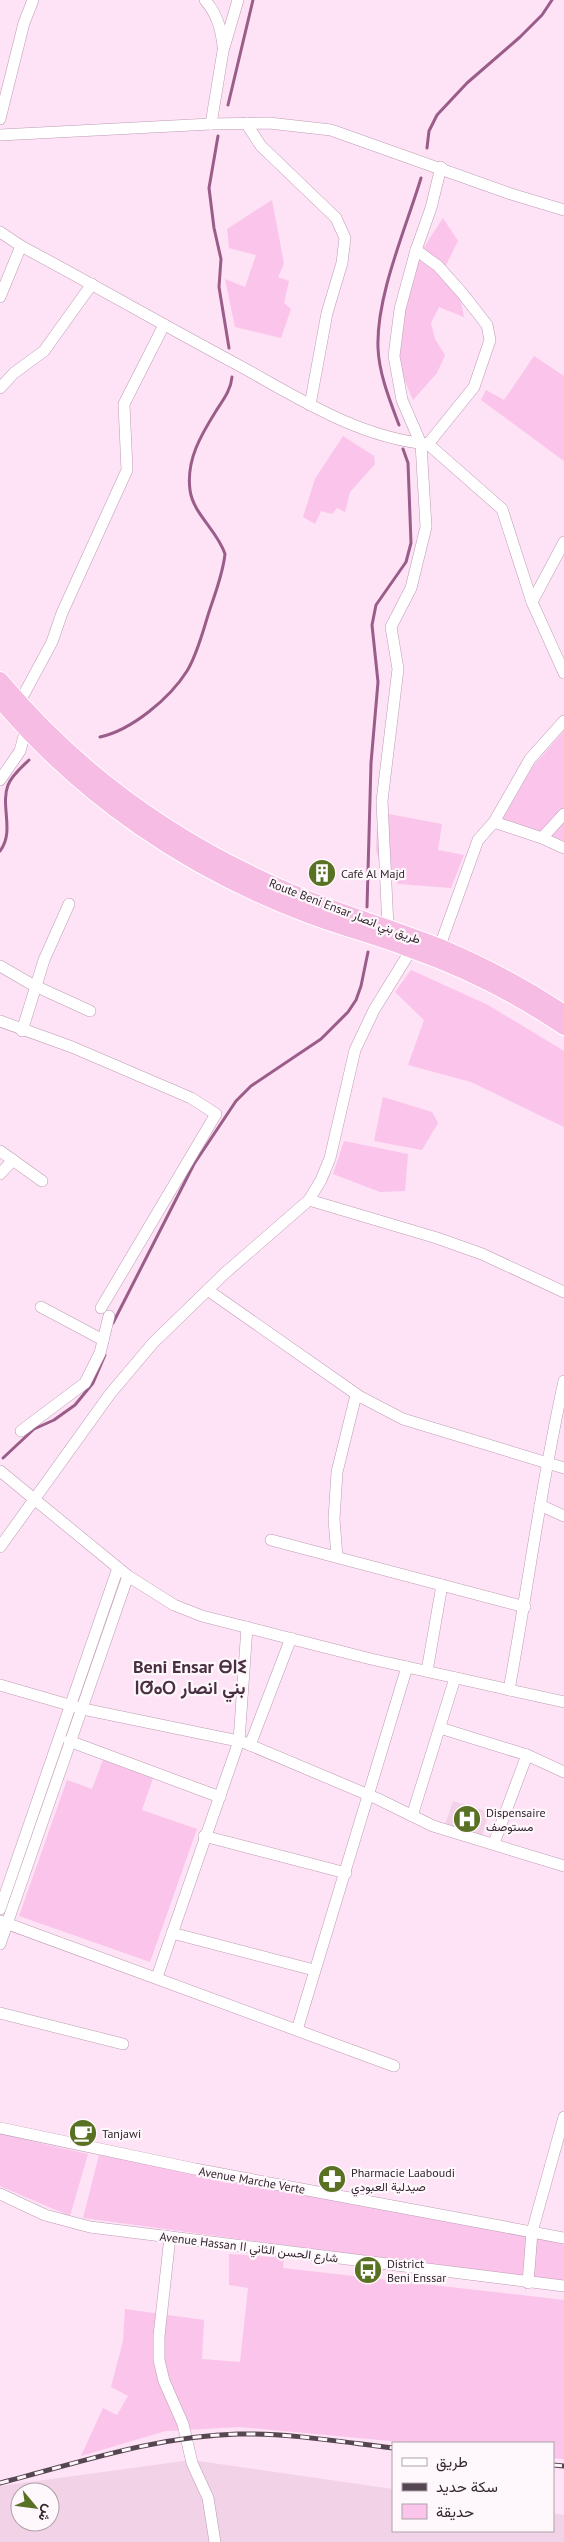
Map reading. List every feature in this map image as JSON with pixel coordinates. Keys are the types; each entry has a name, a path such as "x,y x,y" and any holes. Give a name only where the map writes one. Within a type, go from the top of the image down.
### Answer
{"highway":[{"name":"Route Beni Ensar طريق بني انصار","path":"0,680 26,729 94,793 176,842 330,908 388,927 564,1027"},
{"name":"Route Beni Ensar طريق بني انصار","path":"0,700 16,709 50,735 99,779 145,814 176,842 224,878 298,910 415,944"},
{"name":"Route Beni Ensar طريق بني انصار","path":"437,954 496,973 564,1013"}],"street":[{"path":"0,119 24,24 33,0"},
{"path":"206,0 214,10 221,27 223,51"},
{"path":"211,124 223,51 238,0"},
{"path":"246,123 261,146 336,218 345,238 342,263 327,313 310,405"},
{"path":"0,135 211,124 246,123 305,126 331,130 441,167 511,194 564,210"},
{"path":"441,167 431,208 416,250 400,309 394,356 402,400 425,444 502,509 532,602 564,673"},
{"path":"0,232 21,246 310,405 364,431 390,439 425,444"},
{"path":"0,297 21,246"},
{"path":"388,927 382,800 398,669 391,626 411,588 426,527 425,444 474,387 490,340 487,325 462,293 438,266 416,250"},
{"path":"0,388 14,373 44,351 92,284"},
{"path":"16,709 52,642 62,613 127,470 124,404 164,325"},
{"path":"532,602 564,542"},
{"path":"437,954 478,840 494,822 530,759 564,721"},
{"path":"0,780 20,751 26,729"},
{"path":"542,838 564,814"},
{"path":"494,822 542,838 564,848"},
{"path":"22,1031 44,960 69,904"},
{"path":"0,1547 110,1394 153,1343 209,1291 224,1274 309,1200 322,1180 330,1158 355,1050 374,1010 415,944"},
{"path":"0,966 36,986 90,1011"},
{"path":"0,1021 22,1031 72,1047 182,1094 216,1114 105,1312 103,1340 95,1368 84,1383 21,1431"},
{"path":"0,1151 42,1181"},
{"path":"0,1174 13,1160"},
{"path":"309,1200 438,1238 482,1254 564,1292"},
{"path":"209,1291 356,1395 403,1419 564,1468"},
{"path":"41,1307 103,1340"},
{"path":"509,1690 525,1607 546,1463 561,1407 564,1382"},
{"path":"337,1557 334,1519 337,1472 356,1395"},
{"path":"0,1471 128,1576 174,1605 202,1616 427,1672 564,1702"},
{"path":"540,1505 564,1516"},
{"path":"271,1540 525,1607"},
{"path":"0,1909 118,1568"},
{"path":"0,1944 4,1922 69,1742 83,1709 128,1576"},
{"path":"427,1672 442,1585"},
{"path":"157,1977 204,1836 220,1797 239,1741 248,1627"},
{"path":"250,1745 291,1638"},
{"path":"297,2030 314,1970 370,1796 407,1667"},
{"path":"412,1816 455,1678"},
{"path":"0,1685 83,1709 239,1741 370,1796 433,1826 494,1843 564,1866"},
{"path":"440,1728 527,1756 564,1772"},
{"path":"69,1742 220,1797"},
{"path":"494,1843 527,1756"},
{"path":"204,1836 346,1873"},
{"path":"4,1922 394,2066"},
{"path":"172,1933 314,1970"},
{"path":"0,2013 123,2044"},
{"path":"528,2283 532,2232 564,2117"},
{"name":"Avenue Marche Verte","path":"0,2128 195,2169 564,2238"},
{"name":"Avenue Hassan II شارع الحسن الثاني","path":"0,2194 46,2215 77,2225 564,2286"},
{"path":"170,2237 159,2336 159,2360 164,2381 182,2420 192,2463 208,2498 215,2542"}],"shaded area":[{"name":"Dispensaire مستوصف","path":"453,1801 489,1812 482,1836 445,1825"},
{"path":"191,2460 392,2489 392,2532 554,2532 554,2513 564,2515 564,2542 0,2542 0,2486 10,2485 10,2532 60,2532 60,2482 29,2482"}],"green space":[{"path":"272,200 284,264 278,277 289,281 284,303 291,309 281,338 235,327 225,279 245,287 256,255 229,248 227,229"},
{"path":"443,218 458,241 445,267 459,291 464,317 439,307 431,323 435,339 445,355 437,373 413,400 399,367 401,325 422,250"},
{"path":"534,356 564,376 564,461 481,400 486,390 504,400"},
{"path":"343,436 374,456 375,464 350,492 345,512 337,508 332,514 321,511 315,524 303,517 315,479"},
{"path":"564,731 564,841 502,820 533,766"},
{"path":"378,812 442,824 438,850 464,855 451,888 399,884 384,875 376,850"},
{"path":"411,970 488,1005 564,1051 564,1127 471,1082 408,1065 424,1020 395,992"},
{"path":"383,1097 432,1112 438,1123 422,1150 374,1141"},
{"path":"344,1141 408,1154 405,1191 380,1192 333,1174"},
{"path":"103,1760 153,1778 142,1810 197,1829 150,1962 19,1916 67,1780 92,1789"},
{"path":"0,2134 88,2154 70,2216 0,2186"},
{"path":"99,2155 527,2237 523,2277 83,2218"},
{"path":"536,2237 564,2242 564,2281 532,2279"},
{"path":"229,2254 284,2258 283,2268 564,2300 564,2459 554,2458 554,2442 401,2442 240,2427 166,2431 81,2456 103,2408 117,2415 128,2396 111,2387 123,2341 125,2309 204,2320 202,2359 240,2362 248,2288 229,2285"}],"waterway":[{"path":"228,105 253,0"},
{"path":"427,148 429,131 437,115 467,83 520,37 542,15 552,0"},
{"path":"218,136 209,188 214,228 221,259 219,287 229,348"},
{"path":"399,425 380,368 379,328 393,262 421,178"},
{"path":"100,737 125,728 160,702 171,692 187,671 197,649 219,582 225,554 222,546 192,499 189,479 190,468 200,439 226,395 232,377"},
{"path":"367,907 371,763 378,682 372,625 376,605 406,562 411,543 408,463 403,449"},
{"path":"0,851 6,836 5,802 8,785 29,760"},
{"path":"113,1323 194,1164 236,1101 251,1086 321,1039 348,1012 356,1000 361,986 368,952"},
{"path":"3,1458 34,1429 54,1420 75,1405 93,1383 105,1355"}],"railway":[{"path":"0,2483 148,2445 208,2436 238,2434 277,2435 392,2448"},
{"path":"554,2465 564,2466"}],"place":[{"name":"Café Al Majd","path":"322,873"},
{"name":"Dispensaire مستوصف","path":"467,1819"},
{"name":"Tanjawi","path":"83,2133"},
{"name":"Pharmacie Laaboudi صيدلية العبودي","path":"332,2179"},
{"name":"District Beni Enssar","path":"368,2270"}],"district":[{"name":"Beni Ensar ⴱⵏⵉ ⵏⵚⴰⵔ بني انصار","path":"190,1676"}]}
